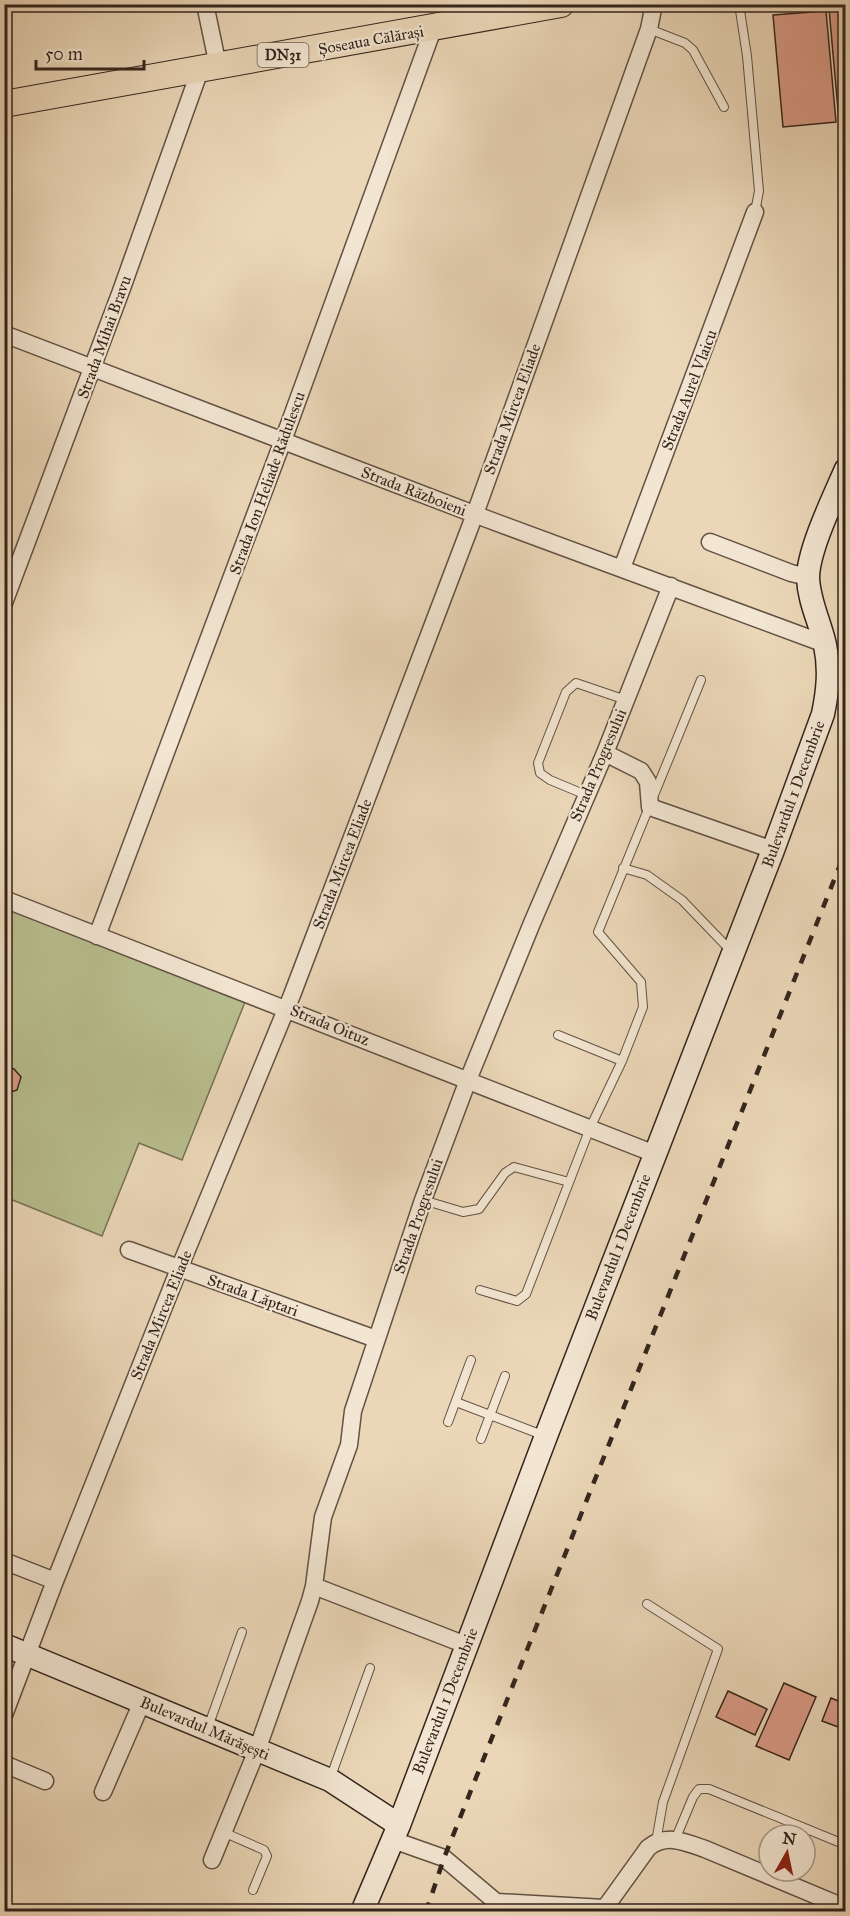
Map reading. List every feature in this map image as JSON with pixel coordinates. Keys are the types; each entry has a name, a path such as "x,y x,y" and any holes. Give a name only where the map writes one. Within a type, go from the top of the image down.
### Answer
{"main road":[{"name":"Șoseaua Călărași","path":"4,104 433,29 561,4"}],"street":[{"path":"205,4 209,68"},
{"name":"Strada Mircea Eliade","path":"4,1715 179,1269 287,1008 475,514 650,29 654,4"},
{"name":"Strada Ion Heliade Rădulescu","path":"97,936 283,440 433,29"},
{"name":"Strada Mihai Bravu","path":"4,603 92,368 209,68"},
{"name":"Strada Aurel Vlaicu","path":"622,568 755,212"},
{"name":"Strada Războieni","path":"4,334 475,514 825,644"},
{"name":"Bulevardul 1 Decembrie","path":"362,1911 396,1832 823,714 829,672 825,644 811,597 808,577 812,554 846,469"},
{"path":"710,542 791,573 808,577"},
{"name":"Strada Progresului","path":"212,1860 257,1750 314,1586 324,1517 349,1444 353,1411 423,1200 468,1080 605,753 670,586"},
{"path":"605,753 640,771 648,782 650,807 772,850"},
{"name":"Strada Oituz","path":"4,899 655,1154"},
{"name":"Strada Lăptari","path":"129,1250 376,1339"},
{"path":"4,1561 55,1581"},
{"path":"314,1586 466,1646"},
{"name":"Bulevardul Mărășești","path":"4,1646 330,1780 396,1832"},
{"path":"103,1792 142,1702"},
{"path":"4,1764 45,1781"},
{"path":"396,1832 444,1858 502,1907 603,1910 635,1864 656,1842 664,1839 705,1849 846,1908"}],"lane":[{"path":"740,4 759,191 755,212"},
{"path":"650,29 685,43 693,50 724,107"},
{"path":"480,1290 517,1301 526,1294 590,1128 622,1061 643,1007 641,982 598,932 701,680"},
{"path":"586,795 550,780 540,773 538,763 566,692 576,683 626,700"},
{"path":"623,868 647,876 682,900 732,952"},
{"path":"558,1035 622,1061"},
{"path":"423,1200 464,1212 479,1209 505,1173 514,1167 569,1182"},
{"path":"448,1422 471,1360"},
{"path":"481,1439 505,1376"},
{"path":"456,1402 546,1436"},
{"path":"647,1604 718,1649 663,1802 656,1842"},
{"path":"208,1728 242,1632"},
{"path":"330,1780 370,1668"},
{"path":"675,1840 693,1797 699,1789 709,1789 846,1845"},
{"path":"223,1832 264,1850 267,1856 253,1890"}],"green space":[{"path":"4,902 245,1002 182,1160 139,1143 102,1236 5,1197"}],"building":[{"path":"846,7 846,120 839,121 829,9"},
{"path":"826,11 836,122 783,127 773,15"},
{"path":"4,1066 14,1069 21,1077 17,1090 8,1093 4,1092"},
{"path":"784,1683 816,1697 789,1760 756,1746"},
{"path":"728,1691 767,1709 755,1735 716,1717"},
{"path":"831,1698 846,1704 846,1730 822,1721"}],"railway":[{"path":"426,1912 444,1858 846,850"}]}
